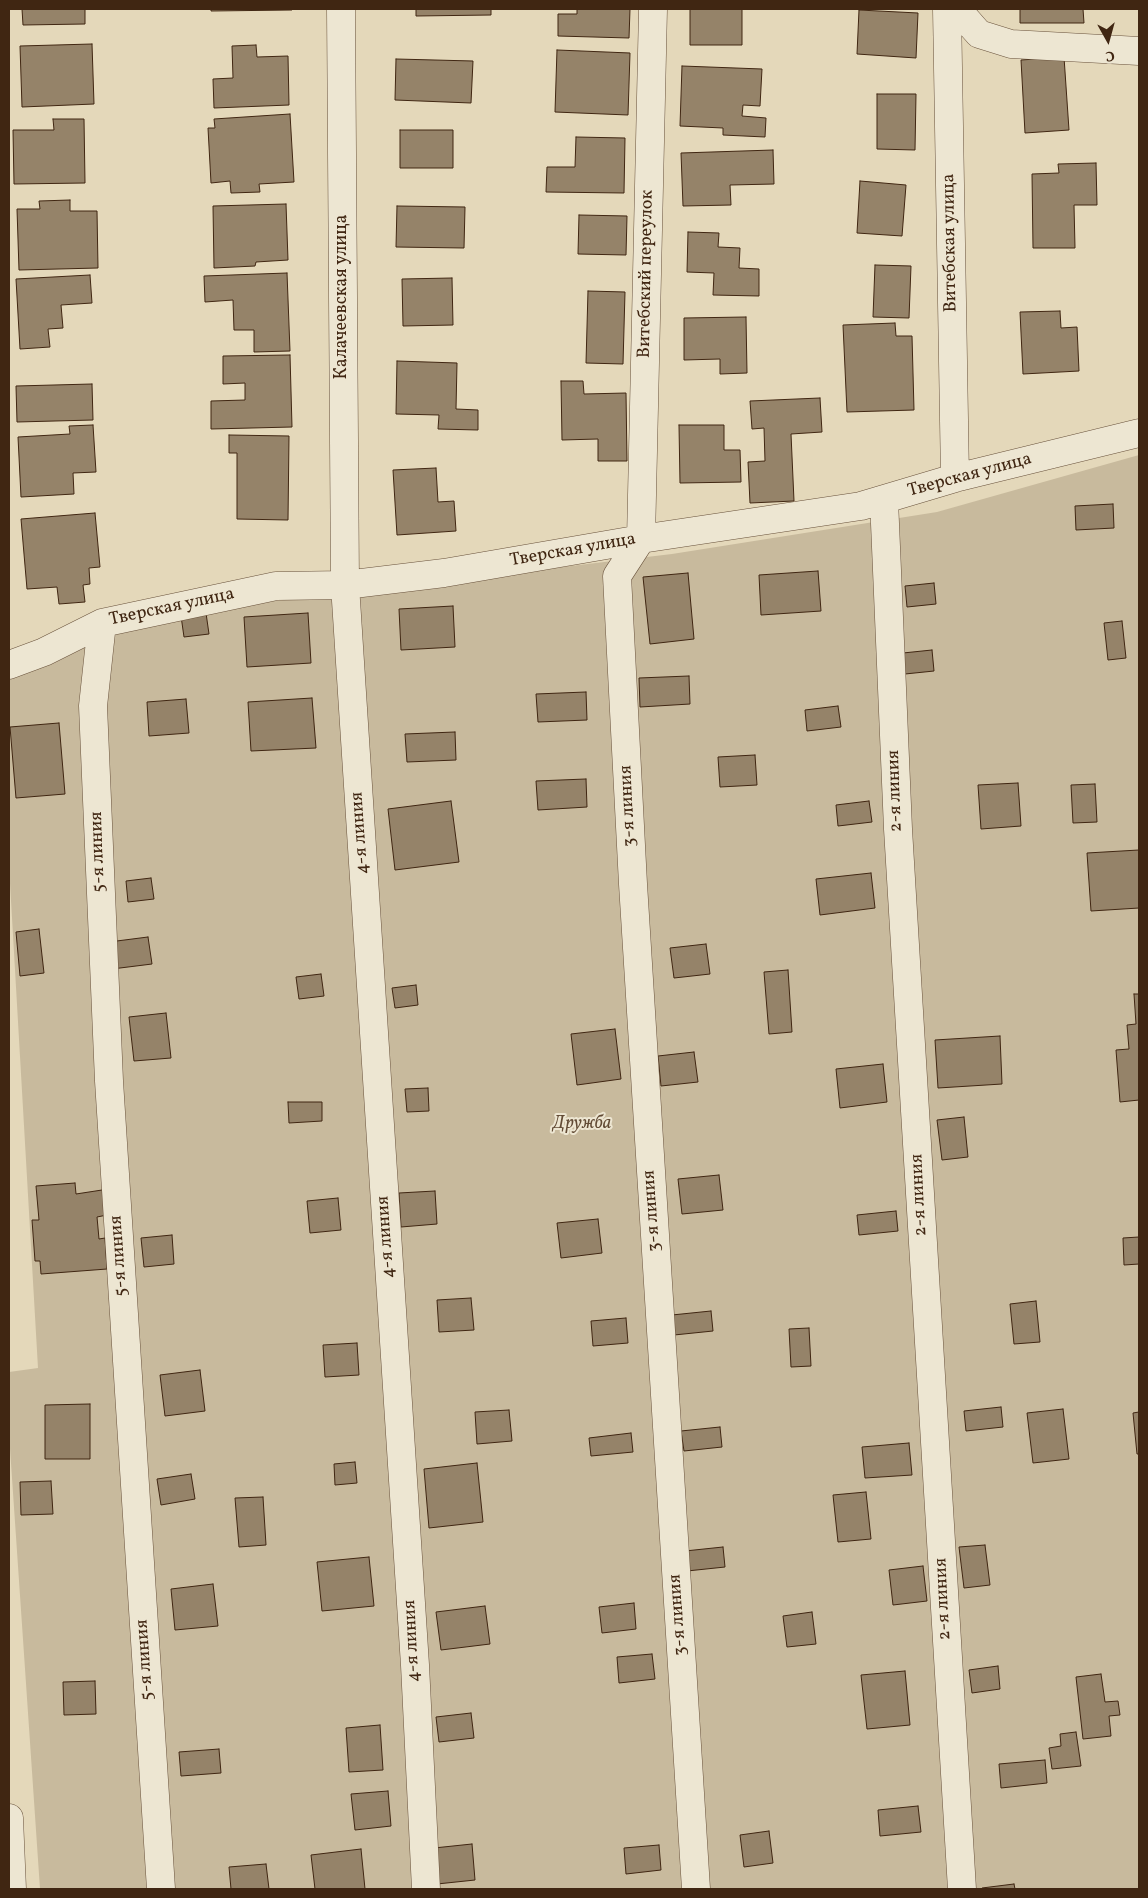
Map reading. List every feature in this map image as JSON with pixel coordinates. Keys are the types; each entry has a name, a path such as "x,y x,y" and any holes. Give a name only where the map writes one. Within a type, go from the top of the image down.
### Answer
{"street":[{"name":"Калачеевская улица","path":"341,9 345,585"},
{"name":"Витебский переулок","path":"641,539 653,9"},
{"name":"Витебская улица","path":"947,9 955,478"},
{"path":"957,9 979,34 1011,44 1139,51"},
{"name":"Тверская улица","path":"9,665 44,652 102,623 276,586 345,585 444,574 641,539 861,506 955,478 1139,433"},
{"name":"2-я линия","path":"884,500 898,830 962,1889"},
{"name":"3-я линия","path":"641,539 617,576 633,884 696,1889"},
{"name":"4-я линия","path":"345,585 415,1664 426,1889"},
{"name":"5-я линия","path":"102,623 93,706 109,1071 161,1889"},
{"path":"9,1818 12,1889"}],"green space":[{"name":"Дружба","path":"1139,455 1139,1889 40,1889 9,1434 9,1372 38,1368 9,866 9,680 89,623 672,554 937,512"}],"building":[{"path":"22,9 85,9 85,24 23,25"},
{"path":"211,9 292,9 292,10 211,11"},
{"path":"416,9 491,9 491,15 416,16"},
{"path":"577,9 630,9 629,38 558,36 558,14 577,14"},
{"path":"690,9 742,9 742,45 690,45"},
{"path":"1020,9 1083,9 1084,23 1020,23"},
{"path":"859,10 918,13 916,58 857,54"},
{"path":"92,44 94,104 22,107 20,46"},
{"path":"256,45 257,57 288,56 289,105 214,108 213,79 233,78 232,46"},
{"path":"557,50 630,53 628,115 555,112"},
{"path":"1064,57 1069,130 1025,133 1021,60"},
{"path":"396,59 473,61 471,103 395,100"},
{"path":"682,66 762,69 760,106 743,105 742,116 766,118 765,137 723,135 723,128 680,126"},
{"path":"877,94 916,94 915,150 877,149"},
{"path":"290,114 294,182 259,184 260,192 231,193 230,181 211,183 208,128 215,128 214,119"},
{"path":"53,119 84,119 85,183 14,184 13,130 54,130"},
{"path":"400,130 453,130 453,168 400,168"},
{"path":"576,137 625,138 624,193 546,192 547,167 575,167"},
{"path":"773,150 774,184 730,185 731,205 683,206 681,153"},
{"path":"1096,163 1097,205 1074,205 1075,248 1033,248 1032,174 1059,173 1058,164"},
{"path":"860,181 906,185 902,236 857,233"},
{"path":"70,200 70,211 97,211 98,268 19,270 17,209 40,209 39,201"},
{"path":"286,204 288,260 256,262 255,266 214,268 213,206"},
{"path":"397,206 465,207 464,248 396,247"},
{"path":"579,215 627,216 626,255 578,254"},
{"path":"688,232 719,233 718,247 740,248 739,268 759,269 759,296 713,295 714,273 687,272"},
{"path":"875,265 911,266 909,318 873,317"},
{"path":"287,273 290,351 254,352 254,330 234,330 233,300 205,302 204,276"},
{"path":"90,275 92,303 61,305 63,328 48,329 50,347 20,349 16,279"},
{"path":"452,278 453,325 403,326 402,279"},
{"path":"588,291 625,292 623,364 586,363"},
{"path":"1060,311 1061,328 1077,327 1079,371 1023,374 1020,312"},
{"path":"746,317 747,373 720,374 720,359 684,360 684,318"},
{"path":"895,323 896,336 912,336 914,410 847,412 843,325"},
{"path":"290,355 292,427 211,429 211,401 245,400 245,383 223,384 223,356"},
{"path":"397,361 457,363 456,409 478,410 478,430 438,429 439,415 396,414"},
{"path":"561,381 583,381 584,394 626,393 627,461 598,461 598,439 562,440"},
{"path":"92,384 93,420 17,422 16,386"},
{"path":"820,398 822,432 791,434 794,501 750,503 748,462 765,461 764,428 752,429 750,401"},
{"path":"93,425 96,472 73,473 74,494 21,497 18,437 70,434 69,426"},
{"path":"679,425 724,425 724,450 740,450 741,482 680,483"},
{"path":"229,435 289,436 288,520 237,519 237,453 229,453"},
{"path":"436,468 438,502 454,501 456,531 397,535 393,470"},
{"path":"1113,504 1114,528 1076,530 1075,506"},
{"path":"95,513 100,567 89,568 90,584 83,585 85,602 59,604 57,587 27,589 21,519"},
{"path":"818,571 821,611 761,615 759,575"},
{"path":"688,573 694,639 650,644 643,577"},
{"path":"934,583 936,604 907,607 905,586"},
{"path":"453,606 455,647 401,650 399,609"},
{"path":"206,613 209,634 184,637 181,616"},
{"path":"308,613 311,663 247,667 244,617"},
{"path":"1122,621 1126,658 1108,660 1104,623"},
{"path":"932,650 934,671 905,674 903,653"},
{"path":"689,676 690,704 640,707 639,678"},
{"path":"586,692 587,720 538,722 536,694"},
{"path":"312,698 316,748 251,751 248,702"},
{"path":"186,699 189,733 149,736 147,702"},
{"path":"838,706 841,727 807,731 805,710"},
{"path":"59,723 65,794 16,798 10,727"},
{"path":"455,732 456,760 407,762 405,734"},
{"path":"755,755 757,785 720,787 718,757"},
{"path":"586,779 587,807 538,810 536,781"},
{"path":"1018,783 1021,826 981,829 978,785"},
{"path":"1095,784 1097,822 1073,823 1071,785"},
{"path":"451,801 459,862 395,870 388,809"},
{"path":"869,801 872,822 838,826 836,805"},
{"path":"1139,850 1139,908 1091,911 1087,853"},
{"path":"871,873 875,908 820,915 816,879"},
{"path":"151,878 154,899 128,902 126,881"},
{"path":"39,929 44,973 20,976 16,932"},
{"path":"148,937 152,964 112,969 109,942"},
{"path":"706,944 710,974 674,978 670,948"},
{"path":"788,970 792,1032 769,1034 764,972"},
{"path":"321,974 324,996 299,999 296,977"},
{"path":"416,985 418,1005 395,1008 392,988"},
{"path":"1134,994 1139,994 1139,1100 1120,1102 1116,1050 1129,1049 1127,1025 1136,1024"},
{"path":"166,1013 171,1058 134,1061 129,1017"},
{"path":"615,1029 621,1079 577,1085 571,1034"},
{"path":"1000,1036 1002,1084 938,1088 935,1040"},
{"path":"694,1052 698,1082 661,1086 658,1056"},
{"path":"883,1064 887,1102 840,1108 836,1069"},
{"path":"428,1088 429,1111 407,1112 405,1089"},
{"path":"288,1102 322,1102 322,1121 289,1123"},
{"path":"964,1117 968,1157 942,1160 937,1120"},
{"path":"719,1175 723,1210 682,1214 678,1179"},
{"path":"75,1183 76,1194 102,1190 108,1196 107,1215 97,1217 99,1239 105,1238 107,1269 41,1274 40,1261 35,1261 32,1220 39,1220 36,1186"},
{"path":"435,1191 437,1224 401,1227 399,1193"},
{"path":"338,1198 341,1230 310,1233 307,1201"},
{"path":"896,1211 898,1231 859,1235 857,1215"},
{"path":"598,1219 602,1253 561,1258 557,1223"},
{"path":"172,1235 174,1264 144,1267 141,1238"},
{"path":"1139,1237 1139,1264 1124,1265 1123,1238"},
{"path":"471,1298 474,1330 439,1332 437,1300"},
{"path":"1036,1301 1040,1342 1014,1344 1010,1304"},
{"path":"711,1311 713,1331 674,1335 672,1315"},
{"path":"626,1318 628,1343 593,1346 591,1321"},
{"path":"809,1328 811,1366 791,1367 789,1329"},
{"path":"357,1343 359,1375 325,1377 323,1345"},
{"path":"200,1370 205,1411 165,1416 160,1375"},
{"path":"90,1404 90,1459 45,1459 45,1405"},
{"path":"1001,1407 1003,1427 966,1431 964,1411"},
{"path":"1063,1409 1069,1459 1033,1463 1027,1413"},
{"path":"509,1410 512,1441 477,1444 475,1412"},
{"path":"1139,1412 1139,1454 1137,1454 1133,1413"},
{"path":"720,1427 722,1447 684,1451 681,1431"},
{"path":"631,1433 633,1452 591,1456 589,1438"},
{"path":"909,1443 912,1475 865,1478 862,1447"},
{"path":"355,1462 357,1483 335,1485 334,1464"},
{"path":"477,1463 483,1522 429,1528 424,1469"},
{"path":"191,1474 195,1499 161,1505 157,1479"},
{"path":"51,1481 53,1514 21,1515 20,1482"},
{"path":"866,1492 871,1539 838,1542 833,1495"},
{"path":"263,1497 266,1545 239,1547 235,1498"},
{"path":"985,1545 990,1585 964,1588 959,1547"},
{"path":"723,1547 725,1567 687,1571 685,1551"},
{"path":"369,1557 374,1606 322,1611 317,1562"},
{"path":"923,1566 927,1601 893,1605 889,1570"},
{"path":"213,1584 218,1626 175,1630 171,1589"},
{"path":"634,1603 636,1629 602,1633 599,1607"},
{"path":"485,1606 490,1644 441,1650 436,1612"},
{"path":"812,1612 816,1644 787,1647 783,1616"},
{"path":"652,1654 655,1679 619,1683 617,1657"},
{"path":"998,1666 1000,1689 972,1693 969,1670"},
{"path":"905,1671 910,1725 867,1729 861,1675"},
{"path":"1101,1674 1105,1702 1118,1701 1120,1715 1109,1716 1111,1736 1083,1739 1076,1677"},
{"path":"95,1681 96,1714 64,1715 63,1682"},
{"path":"471,1713 474,1738 439,1742 436,1717"},
{"path":"380,1725 383,1770 349,1772 346,1728"},
{"path":"1076,1732 1081,1766 1052,1769 1049,1748 1061,1746 1060,1734"},
{"path":"219,1749 221,1773 181,1776 179,1752"},
{"path":"1045,1760 1047,1783 1001,1788 999,1764"},
{"path":"388,1791 391,1826 355,1830 351,1794"},
{"path":"918,1806 921,1832 880,1836 878,1810"},
{"path":"769,1831 773,1863 744,1867 740,1835"},
{"path":"472,1844 475,1880 437,1884 434,1848"},
{"path":"659,1845 661,1870 626,1874 624,1848"},
{"path":"361,1849 365,1889 315,1889 311,1855"},
{"path":"266,1864 269,1889 231,1889 229,1867"},
{"path":"1014,1884 1015,1889 982,1889 982,1888"}]}
